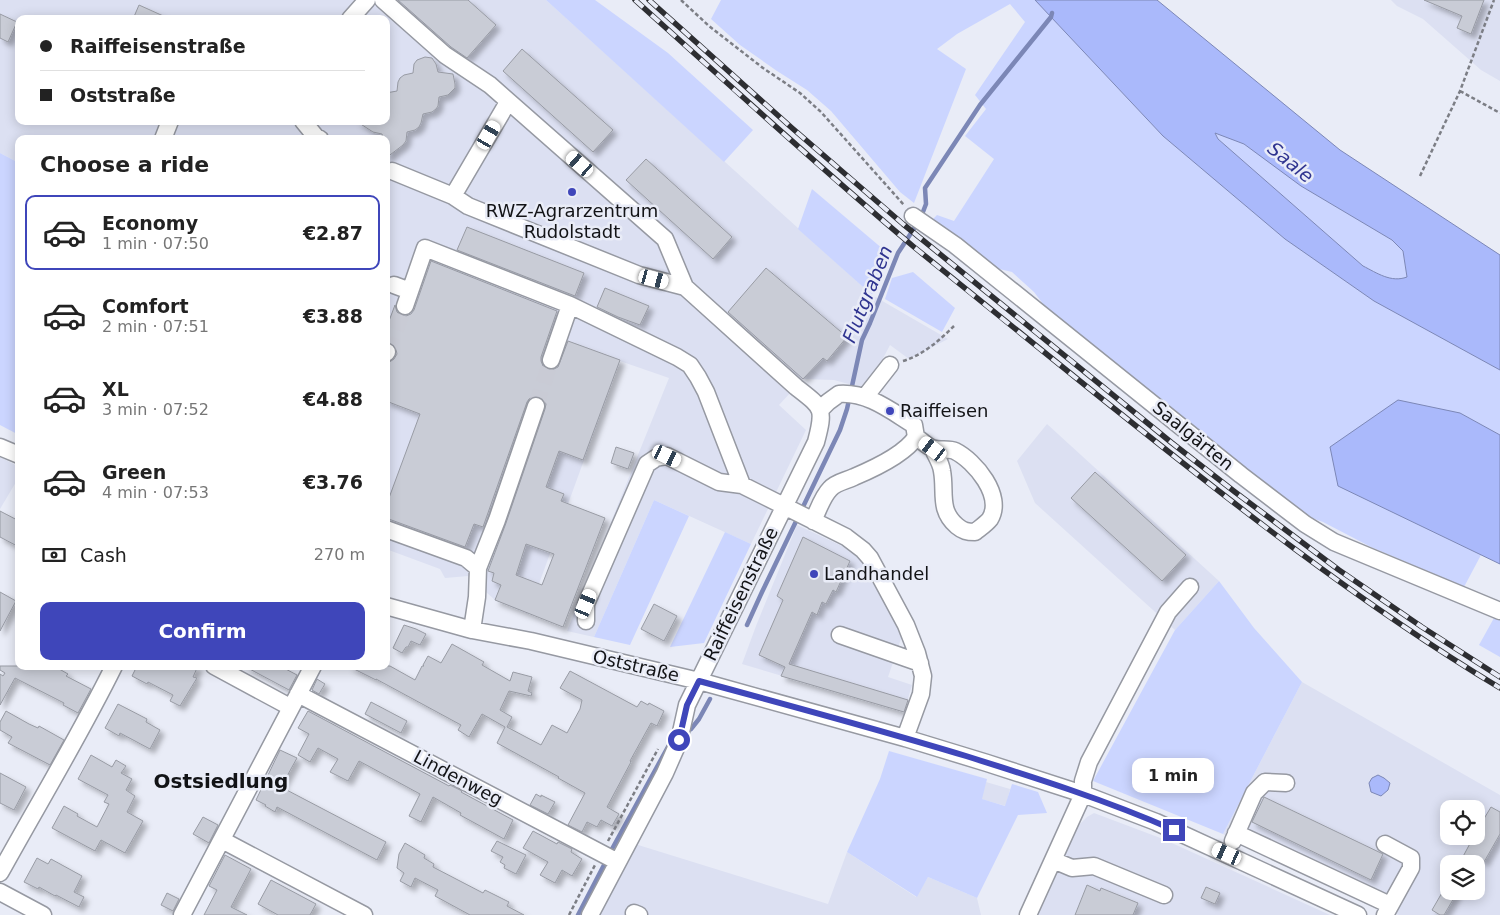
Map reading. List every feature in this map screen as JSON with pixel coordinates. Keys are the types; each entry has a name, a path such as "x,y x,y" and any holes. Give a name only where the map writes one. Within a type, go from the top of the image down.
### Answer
{"street":[{"path":"354,15 367,0"},
{"path":"383,0 445,55 490,85 665,239 685,287 796,387 812,399 821,410 839,394 855,395 877,402 914,425 916,437 903,451 866,472 837,483 799,514"},
{"path":"454,196 508,102"},
{"path":"306,125 314,135"},
{"path":"392,171 454,196 468,206 639,275 685,287"},
{"name":"Saalgärten","path":"919,220 955,245 1241,475 1305,524 1334,542 1500,611"},
{"path":"394,285 407,299 425,248 570,305 677,357 690,365 706,392 742,485"},
{"path":"551,360 570,305"},
{"path":"855,395 890,366"},
{"path":"472,630 477,597 478,568 497,520 536,406"},
{"name":"Raiffeisenstraße","path":"590,915 665,773 679,740 687,705 699,681 799,514 821,422 821,410"},
{"path":"916,437 933,449 942,468 946,514 965,532 975,532 990,518 993,498 988,486 978,468 954,450 933,449"},
{"path":"0,447 15,453"},
{"path":"586,620 586,604 647,464 656,458 667,456 719,482 742,485 846,538 863,550 870,558 906,626 917,653 923,676 917,707 905,738"},
{"path":"390,530 466,558 478,568"},
{"path":"1028,915 1083,794 1083,781 1089,762 1168,612 1190,587"},
{"name":"Oststraße","path":"390,607 472,630 531,641 699,681 905,738 1083,794 1156,822 1227,854 1332,909 1358,915"},
{"path":"840,634 920,663"},
{"path":"0,873 47,787 58,772 112,670"},
{"name":"Lindenweg","path":"223,670 294,701 618,862"},
{"path":"182,915 311,670"},
{"path":"1227,854 1254,793 1264,782 1286,783"},
{"path":"1236,832 1388,910 1410,868 1411,858 1385,844"},
{"path":"222,840 364,915"},
{"path":"1053,860 1072,868 1094,866 1164,895"},
{"path":"0,892 44,915"}],"path":[{"path":"681,0 709,26 762,68 800,93 821,112 919,220"},
{"path":"1420,176 1460,91 1494,0"},
{"path":"1460,91 1500,113"},
{"path":"890,366 907,360 933,345 954,326"},
{"path":"569,915 658,748"}],"shaded area":[{"path":"0,0 546,0 872,295 948,339 909,359 890,345 867,389 834,380 803,379 779,405 806,430 751,544 654,500 594,637 567,631 669,378 620,361 528,614 495,600 468,576 445,578 440,569 390,550 390,135 15,135 15,161 0,153"},
{"path":"546,0 595,0 668,53 753,130 724,162"},
{"path":"721,0 1035,0 1163,136 1285,239 1374,301 1500,370 1500,435 1460,413 1339,486 1481,555 1464,587 1371,547 1323,522 1306,516 1213,446 1050,313 1034,292 1012,272 991,267 932,220 937,215 954,221 994,159 965,136 986,109 975,95 1025,22 1010,4 957,34 937,49 966,69 914,203 900,192 831,111 807,90 740,45 711,19"},
{"path":"1391,0 1500,0 1500,81 1481,70 1423,19 1397,6"},
{"path":"1215,132 1244,144 1301,186 1392,240 1403,251 1407,277 1401,279 1390,278 1363,266 1218,139"},
{"path":"0,153 15,161 15,433 0,425"},
{"path":"812,189 890,255 872,295 798,229"},
{"path":"913,272 955,308 942,332 885,299 892,278"},
{"path":"1047,424 1219,581 1175,630 1035,503 1017,461"},
{"path":"0,457 15,465 15,484 0,509"},
{"path":"654,500 689,516 630,645 594,637"},
{"path":"797,525 842,546 857,557 874,574 904,630 888,677 912,685 904,712 742,664"},
{"path":"725,532 751,544 704,643 670,647"},
{"path":"1219,581 1254,628 1302,682 1223,834 1093,781 1175,630"},
{"path":"1494,618 1500,620 1500,657 1479,645"},
{"path":"1302,682 1500,795 1500,915 1399,915 1223,834"},
{"path":"889,751 987,779 982,799 1005,806 1012,784 1038,792 1047,813 1018,815 977,898 928,877 917,897 847,852 880,779"},
{"path":"986,782 1010,789 1006,806 981,799"},
{"path":"1094,813 1163,839 1330,915 1034,915 1079,825"},
{"path":"635,844 828,904 847,852 916,897 928,877 977,898 981,915 598,915"}],"water":[{"name":"Saale","path":"1035,0 1157,0 1340,150 1500,255 1500,370 1374,301 1285,239 1163,136","holes":["1215,133 1244,144 1301,186 1392,240 1403,251 1407,277 1401,279 1390,278 1363,266 1218,139"]},
{"path":"1398,400 1460,413 1500,435 1500,564 1338,486 1330,447"},
{"path":"1378,775 1390,783 1388,790 1381,796 1371,792 1369,783 1372,778"}],"building":[{"path":"398,0 468,0 496,25 467,58 451,47"},
{"path":"1424,0 1484,0 1471,34 1457,28 1462,16"},
{"path":"139,5 161,15 135,15"},
{"path":"0,14 15,21 15,26 8,42 0,38"},
{"path":"522,49 613,130 593,152 503,71"},
{"path":"425,57 432,58 438,72 453,74 455,88 448,95 439,97 436,109 423,114 419,127 407,132 406,141 390,155 390,135 373,132 362,125 390,125 390,92 397,91 400,78 413,73 414,64 417,60"},
{"path":"646,159 732,237 713,259 626,180"},
{"path":"467,227 584,273 575,296 457,250"},
{"path":"431,261 557,311 541,357 543,366 547,369 552,370 558,367 568,341 620,360 583,460 559,451 546,487 564,494 561,501 605,518 563,627 495,600 501,585 492,581 494,573 488,571 545,409 546,404 540,397 534,396 527,402 483,527 474,524 465,547 390,519 390,495 420,414 390,403 390,362 397,354 394,345 390,343 390,318 395,305 397,312 402,316 411,314","holes":["526,544 554,554 542,585 516,575"]},
{"path":"766,268 847,337 827,361 823,358 803,379 728,312"},
{"path":"605,288 649,306 640,325 597,307"},
{"path":"616,447 634,453 628,469 611,463"},
{"path":"1095,472 1186,555 1162,581 1071,498"},
{"path":"0,511 15,519 15,545 0,537"},
{"path":"803,537 850,561 836,592 833,590 826,604 822,602 817,615 812,612 789,664 908,700 904,712 781,676 785,667 759,655 783,600 777,596"},
{"path":"0,592 15,600 15,603 0,631"},
{"path":"654,604 677,616 664,641 641,629"},
{"path":"404,625 426,634 420,645 411,641 402,653 393,648"},
{"path":"452,644 484,662 482,665 510,681 513,672 532,677 528,691 532,693 531,696 509,691 500,710 512,717 507,727 541,745 552,725 567,733 580,709 582,700 560,688 570,671 637,707 641,701 664,711 657,726 651,723 607,807 619,814 612,826 601,820 597,827 587,822 582,832 568,825 585,793 497,743 505,727 482,714 469,737 458,730 461,725 356,670 390,670 390,666 415,680 428,656 441,663"},
{"path":"0,666 15,666 15,670 61,670 68,674 66,676 91,689 78,713 63,705 64,703 15,678 0,705 0,674 3,676 5,673 0,670"},
{"path":"135,670 196,670 193,677 197,678 180,706 170,701 173,695 132,676"},
{"path":"252,670 288,670 297,675 289,690"},
{"path":"317,679 325,684 319,694 312,690"},
{"path":"371,702 407,721 401,733 365,714"},
{"path":"118,704 147,719 146,722 160,730 150,749 120,733 119,736 105,728"},
{"path":"6,711 64,740 50,765 8,743 12,737 0,730 0,722"},
{"path":"308,711 449,786 462,791 513,820 504,839 460,815 461,813 433,797 421,822 409,816 420,794 359,761 348,781 330,772 338,759 318,748 310,762 298,755 309,734 298,728"},
{"path":"280,750 297,758 281,787 386,842 377,860 277,807 275,812 256,800"},
{"path":"91,755 112,767 116,760 126,766 121,773 132,779 126,790 135,796 127,812 143,821 125,853 101,840 95,851 52,828 64,806 97,827 109,804 104,802 108,795 78,779"},
{"path":"0,773 26,787 14,810 0,803"},
{"path":"536,794 555,802 548,814 530,805"},
{"path":"1264,797 1383,854 1371,880 1252,822"},
{"path":"1491,807 1500,812 1500,834 1485,860 1485,855 1464,855 1469,845 1485,845 1485,817"},
{"path":"203,817 218,825 209,843 193,834"},
{"path":"533,831 557,844 558,842 572,849 571,852 582,859 572,876 562,870 555,883 540,875 548,862 523,848"},
{"path":"497,841 526,855 516,874 504,868 505,865 500,862 503,857 491,851"},
{"path":"405,843 425,855 424,858 434,864 433,867 483,893 485,890 509,902 507,906 524,915 470,915 435,896 438,890 415,878 411,887 400,881 404,873 397,868 399,854"},
{"path":"225,855 251,869 231,907 247,915 204,915 217,890 209,886"},
{"path":"37,858 48,864 51,859 82,876 74,892 84,897 79,907 39,887 38,889 24,882"},
{"path":"271,880 316,904 310,915 278,915 258,904"},
{"path":"1087,885 1100,891 1101,888 1138,903 1133,915 1075,915"},
{"path":"1206,887 1220,893 1215,904 1201,898"},
{"path":"167,893 179,899 173,911 161,905"},
{"path":"1440,896 1440,900 1453,900 1444,915 1440,915 1432,910"}],"waterway":[{"name":"Flutgraben","path":"921,217 926,204 925,188 980,105 1051,17 1052,13"},
{"name":"Flutgraben","path":"747,625 840,430 847,409 862,340 898,253 917,224"},
{"name":"Flutgraben","path":"691,729 710,699"},
{"name":"Flutgraben","path":"612,849 669,745"},
{"name":"Flutgraben","path":"578,915 604,865"}],"tunnel":[{"path":"390,344 405,306"},
{"path":"536,406 551,360"}],"railway":[{"path":"635,0 808,156 914,247 1145,433 1243,510 1344,585 1447,655 1500,688"},
{"path":"649,0 903,224 1172,443 1339,570 1422,627 1500,677"}],"place":[{"name":"RWZ-Agrarzentrum Rudolstadt","path":"572,192"},
{"name":"Raiffeisen","path":"890,411"},
{"name":"Landhandel","path":"814,574"}],"district":[{"name":"Ostsiedlung","path":"221,781"}],"route":[{"path":"679,740 687,705 699,681 905,738 987,763 1083,794 1174,830"}]}
